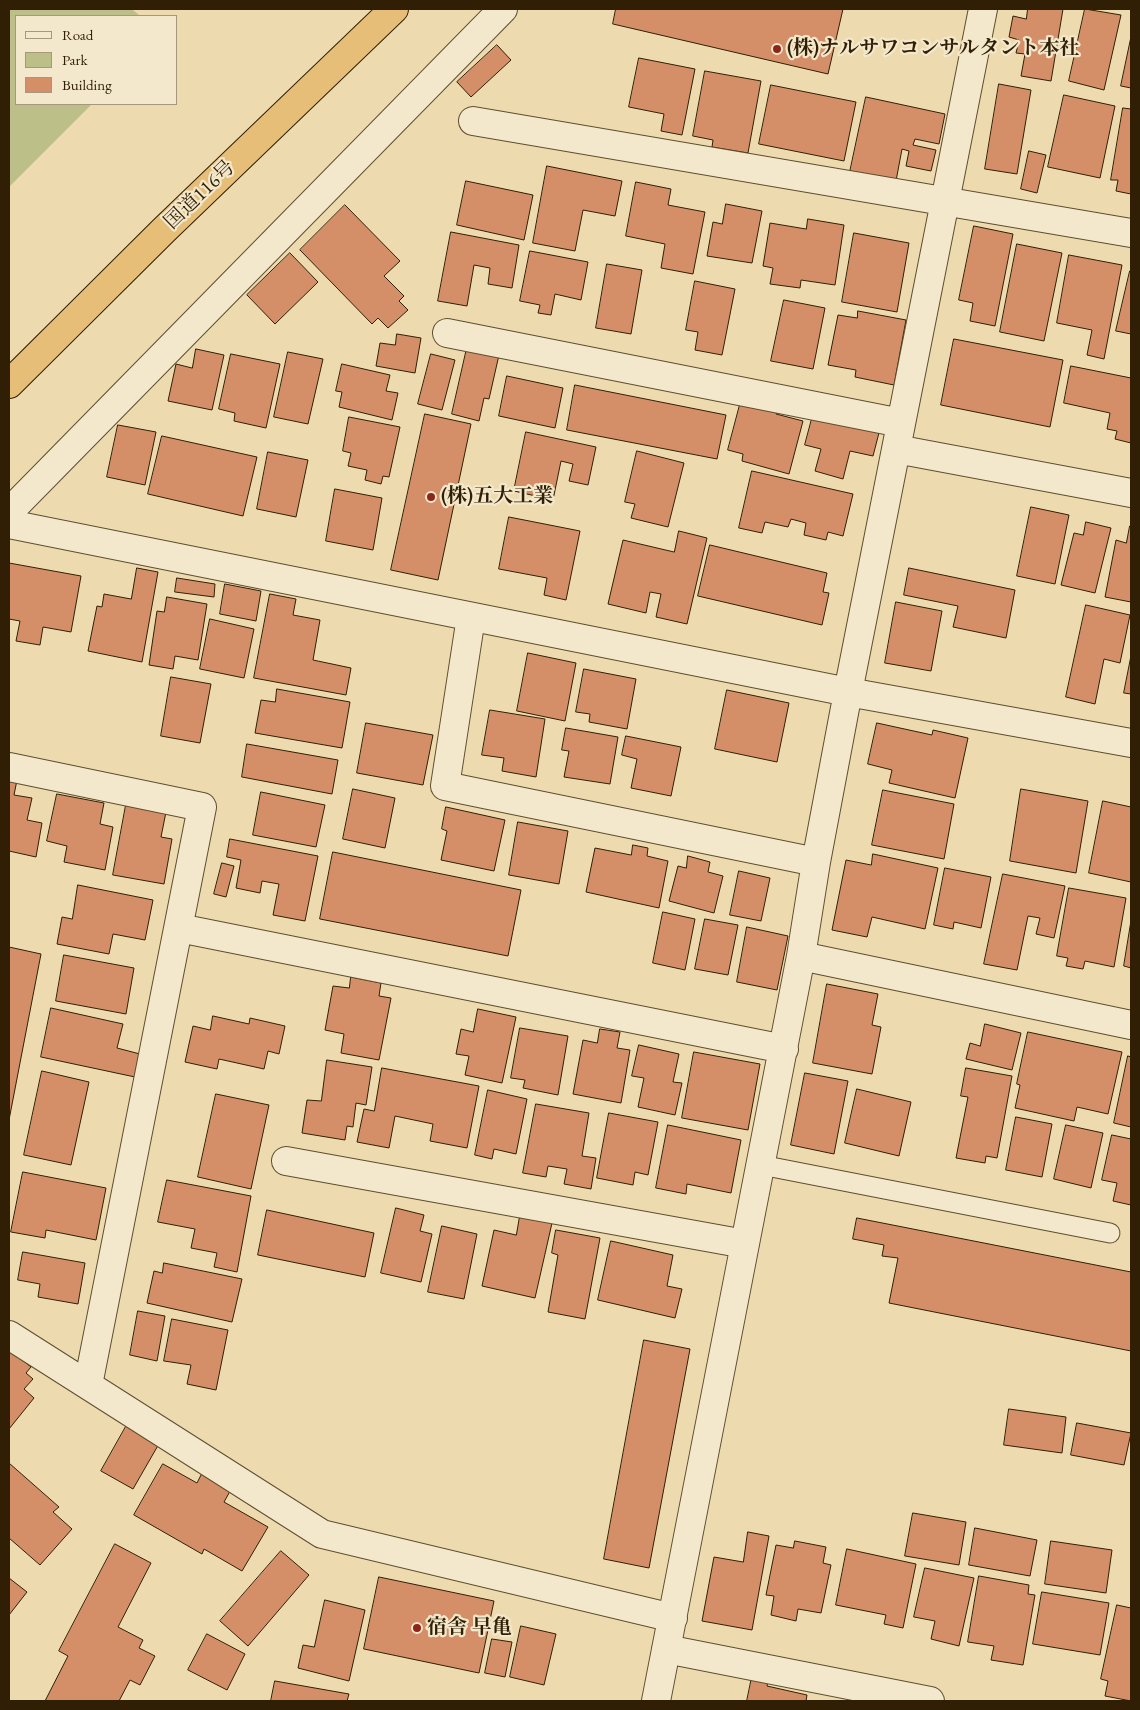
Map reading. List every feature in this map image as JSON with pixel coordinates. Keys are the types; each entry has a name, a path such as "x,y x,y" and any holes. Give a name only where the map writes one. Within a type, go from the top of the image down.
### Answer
{"highway":[{"name":"国道116号","path":"9,384 171,223 394,9"}],"street":[{"path":"9,512 503,9"},
{"path":"656,1701 802,956 816,862 848,692 983,9"},
{"path":"473,121 1131,233"},
{"path":"447,333 901,423"},
{"path":"896,449 1131,492"},
{"path":"9,524 848,692 1131,742"},
{"path":"472,617 445,786 816,862"},
{"path":"9,767 202,807 88,1385"},
{"path":"179,928 784,1049"},
{"path":"802,956 1131,1025"},
{"path":"286,1160 745,1244"},
{"path":"9,1335 322,1534 672,1618"},
{"path":"666,1649 930,1701"}],"lane":[{"path":"761,1165 1110,1233"}],"green space":[{"path":"9,9 132,9 139,15 15,15 15,105 91,105 9,187"}],"building":[{"name":"(株)ナルサワコンサルタント本社","path":"616,9 843,9 828,74 613,24"},
{"path":"1028,9 1063,9 1051,81 1021,76 1025,54 1016,53 1019,40 1009,37 1013,16 1026,19"},
{"path":"1085,9 1121,15 1104,90 1069,81"},
{"path":"1131,37 1131,88 1121,86"},
{"path":"497,45 511,60 471,97 457,82"},
{"path":"639,58 695,69 682,135 661,131 664,114 629,107"},
{"path":"705,71 761,81 748,153 712,147 713,140 693,136"},
{"path":"999,84 1031,90 1017,174 985,169"},
{"path":"771,85 856,102 844,161 759,144"},
{"path":"1064,95 1115,106 1100,178 1048,167"},
{"path":"866,97 945,114 939,144 915,139 913,145 936,150 931,171 906,166 909,151 902,149 896,181 850,172"},
{"path":"1123,108 1131,109 1131,194 1116,191 1118,180 1111,180"},
{"path":"1029,151 1046,155 1037,193 1021,189"},
{"path":"547,166 622,181 615,216 583,210 575,251 533,243"},
{"path":"466,181 533,195 524,240 457,225"},
{"path":"636,182 671,189 668,205 705,212 693,274 661,268 665,244 626,236"},
{"path":"726,204 762,211 752,263 707,256 713,222 722,224"},
{"path":"345,205 400,261 384,276 404,296 399,301 408,310 388,328 378,318 372,324 300,250"},
{"path":"808,219 844,225 835,285 801,280 800,288 770,284 773,268 763,266 770,223 806,229"},
{"path":"974,226 1013,234 995,326 970,321 973,303 959,300"},
{"path":"451,232 519,245 512,288 488,284 490,268 474,265 467,306 438,301"},
{"path":"854,233 909,243 897,312 842,302"},
{"path":"1017,244 1062,253 1044,341 1000,332"},
{"path":"530,251 588,262 581,300 555,294 551,315 538,313 540,305 520,301"},
{"path":"290,253 318,282 275,324 247,295"},
{"path":"1069,255 1122,265 1104,359 1087,355 1092,330 1057,323"},
{"path":"607,264 642,270 631,334 596,328"},
{"path":"1131,271 1131,334 1116,331"},
{"path":"695,281 735,289 722,355 695,350 698,332 686,330"},
{"path":"784,300 825,308 813,369 771,361"},
{"path":"858,311 906,320 894,385 855,377 856,370 828,365 838,315 857,318"},
{"path":"397,334 421,338 415,373 376,366 380,343 395,345"},
{"path":"954,339 1063,360 1050,427 941,405"},
{"path":"467,348 499,355 489,399 484,398 479,421 452,414"},
{"path":"196,349 224,355 212,410 168,401 176,364 192,368"},
{"path":"288,352 323,359 308,424 274,417"},
{"path":"231,354 280,364 266,428 234,421 235,413 219,409"},
{"path":"431,354 455,360 442,410 418,404"},
{"path":"342,364 390,375 386,391 398,393 392,420 339,407 342,392 336,391"},
{"path":"1071,366 1131,378 1131,443 1115,439 1117,431 1107,429 1110,413 1064,403"},
{"path":"507,376 563,388 555,428 499,416"},
{"path":"575,385 726,415 717,459 567,430"},
{"path":"742,397 779,406 776,414 803,421 789,474 742,461 743,454 728,450"},
{"path":"814,411 880,429 873,456 850,451 843,479 815,471 821,449 805,445"},
{"name":"(株)五大工業","path":"425,414 471,424 438,580 391,570"},
{"path":"349,417 400,427 389,477 383,476 381,484 365,480 367,470 348,466 351,453 343,451"},
{"path":"118,425 156,432 145,485 107,477"},
{"path":"526,432 596,447 588,485 569,481 573,464 561,461 553,500 514,491"},
{"path":"162,436 257,457 243,516 148,494"},
{"path":"637,451 684,463 668,527 631,518 635,504 625,502"},
{"path":"268,452 308,460 296,517 257,509"},
{"path":"752,471 853,494 843,536 828,532 826,540 804,535 806,523 791,519 788,527 765,522 762,533 739,528"},
{"path":"335,489 382,498 373,550 326,541"},
{"path":"1031,507 1069,515 1055,584 1017,576"},
{"path":"509,517 580,531 566,600 544,595 547,578 499,569"},
{"path":"1086,522 1111,528 1095,593 1061,585 1074,533 1083,535"},
{"path":"1130,526 1131,602 1105,597 1116,540 1126,543"},
{"path":"679,531 707,538 687,624 656,617 661,594 650,592 646,613 608,604 623,540 674,552"},
{"path":"710,545 827,573 823,592 829,593 822,625 698,596"},
{"path":"9,563 81,576 71,632 43,627 40,645 16,641 20,621 9,619"},
{"path":"137,568 158,572 142,662 88,651 97,606 102,607 104,594 131,599"},
{"path":"909,568 1015,590 1006,638 953,627 958,606 904,595"},
{"path":"177,578 215,584 214,597 175,592"},
{"path":"225,584 261,591 256,621 220,614"},
{"path":"270,594 296,599 293,615 320,620 313,660 351,668 346,695 254,678"},
{"path":"167,597 207,604 198,660 175,656 173,669 149,665 157,611 164,612"},
{"path":"896,602 942,611 931,671 885,663"},
{"path":"1086,605 1130,615 1120,663 1104,659 1095,704 1066,697"},
{"path":"210,619 254,629 244,678 200,669"},
{"path":"528,653 576,663 565,721 517,711"},
{"path":"1131,656 1131,694 1124,693"},
{"path":"584,669 636,679 627,729 589,722 590,714 576,712"},
{"path":"171,677 211,684 200,743 161,736"},
{"path":"277,689 350,702 342,748 255,733 261,700 275,702"},
{"path":"727,690 789,703 777,762 715,749"},
{"path":"490,710 545,719 536,777 502,771 504,758 482,755"},
{"path":"366,723 433,735 423,785 357,773"},
{"path":"877,723 932,735 933,730 968,738 955,798 889,783 892,770 868,764"},
{"path":"566,728 618,737 610,784 564,777 569,751 562,750"},
{"path":"626,736 681,747 671,796 631,788 637,759 622,755"},
{"path":"247,744 338,760 332,794 242,777"},
{"path":"9,779 17,780 14,795 32,798 27,820 42,823 36,857 9,851"},
{"path":"353,789 395,798 385,848 343,839"},
{"path":"1021,789 1088,801 1076,873 1010,861"},
{"path":"883,790 954,804 944,859 872,845"},
{"path":"261,792 325,805 316,847 253,835"},
{"path":"57,794 104,803 100,824 113,827 105,870 64,862 67,846 47,841"},
{"path":"1103,801 1131,807 1131,882 1089,873"},
{"path":"126,805 166,812 161,837 172,839 164,884 113,875"},
{"path":"446,807 505,820 494,871 441,860 447,831 442,829"},
{"path":"518,822 568,831 559,884 509,875"},
{"path":"230,839 318,856 305,921 273,915 279,884 262,881 260,893 236,888 241,860 227,857"},
{"path":"633,845 648,848 647,856 668,861 659,908 586,892 595,848 631,855"},
{"path":"333,852 521,890 508,956 320,919"},
{"path":"873,854 938,868 925,929 872,917 867,937 832,930 846,860 871,865"},
{"path":"688,856 710,862 708,872 723,876 714,913 669,901 678,866 686,868"},
{"path":"222,863 234,866 226,897 214,894"},
{"path":"945,868 991,877 981,928 954,922 953,929 934,925"},
{"path":"739,871 770,878 761,921 730,915"},
{"path":"1003,874 1065,886 1054,938 1036,934 1040,918 1028,916 1017,970 984,964"},
{"path":"78,885 153,900 145,940 113,934 109,954 57,944 62,917 72,919"},
{"path":"1069,888 1126,898 1114,967 1085,961 1083,969 1066,966 1068,958 1057,956"},
{"path":"663,912 695,919 685,970 653,963"},
{"path":"705,919 738,925 728,975 695,969"},
{"path":"1131,921 1131,968 1124,966"},
{"path":"747,927 788,936 777,990 737,982"},
{"path":"9,947 41,954 9,1120"},
{"path":"64,955 134,968 126,1014 56,1001"},
{"path":"351,977 381,983 379,996 391,998 379,1060 341,1053 344,1034 325,1030 333,986 349,988"},
{"path":"827,984 878,994 872,1025 881,1027 872,1074 813,1063"},
{"path":"51,1008 123,1024 117,1048 140,1054 135,1077 41,1057"},
{"path":"478,1009 516,1017 502,1083 465,1075 469,1056 456,1054 461,1029 473,1032"},
{"path":"213,1016 249,1024 250,1018 285,1026 279,1054 268,1051 264,1069 219,1059 217,1069 185,1062 193,1026 210,1030"},
{"path":"985,1024 1021,1033 1012,1070 966,1059 970,1043 980,1046"},
{"path":"520,1028 568,1036 558,1095 523,1088 525,1080 511,1078"},
{"path":"600,1029 620,1032 617,1048 630,1050 621,1103 573,1094 583,1040 597,1043"},
{"path":"1028,1032 1122,1052 1108,1114 1077,1107 1074,1121 1015,1108 1020,1085 1017,1084"},
{"path":"639,1045 679,1054 673,1082 682,1083 675,1115 638,1107 644,1078 632,1076"},
{"path":"694,1052 760,1064 748,1130 682,1118"},
{"path":"1128,1056 1131,1057 1131,1127 1114,1123"},
{"path":"327,1060 372,1067 366,1105 356,1103 353,1127 347,1126 345,1140 302,1133 307,1100 321,1101"},
{"path":"382,1068 479,1086 467,1148 430,1141 433,1124 395,1116 389,1148 357,1142 364,1109 374,1111"},
{"path":"966,1068 1012,1076 997,1158 986,1156 985,1163 956,1158 968,1097 961,1096"},
{"path":"42,1071 89,1082 71,1165 24,1155"},
{"path":"805,1073 848,1081 834,1154 791,1145"},
{"path":"857,1089 911,1102 899,1156 845,1143"},
{"path":"488,1090 527,1099 516,1154 494,1149 492,1159 475,1155"},
{"path":"216,1094 269,1105 251,1189 198,1177"},
{"path":"536,1104 589,1113 582,1156 596,1158 591,1189 564,1184 567,1169 548,1166 546,1177 523,1173"},
{"path":"609,1113 658,1122 648,1175 635,1172 633,1185 597,1178"},
{"path":"1016,1117 1052,1124 1042,1177 1006,1170"},
{"path":"668,1125 741,1140 731,1193 687,1184 686,1194 656,1188"},
{"path":"1066,1125 1103,1133 1091,1188 1054,1179"},
{"path":"1112,1135 1131,1139 1131,1205 1113,1201 1117,1183 1102,1180"},
{"path":"23,1172 106,1188 96,1240 46,1230 45,1238 11,1232"},
{"path":"167,1180 251,1196 237,1272 214,1267 217,1253 191,1248 195,1229 158,1222"},
{"path":"396,1208 424,1215 420,1231 432,1234 421,1282 381,1273"},
{"path":"267,1210 374,1233 365,1277 258,1255"},
{"path":"520,1216 552,1223 535,1298 482,1286 494,1230 516,1235"},
{"path":"857,1218 1131,1272 1131,1351 889,1303 898,1258 882,1256 884,1245 853,1239"},
{"path":"442,1226 477,1234 464,1299 428,1292"},
{"path":"556,1230 600,1238 585,1319 548,1312 558,1255 552,1253"},
{"path":"611,1241 673,1255 667,1286 682,1289 675,1318 598,1300"},
{"path":"23,1252 85,1263 78,1304 38,1297 40,1284 18,1280"},
{"path":"164,1263 242,1279 232,1322 147,1303 154,1271 162,1273"},
{"path":"138,1311 165,1316 157,1361 130,1355"},
{"path":"172,1319 228,1330 216,1390 187,1384 191,1365 164,1361"},
{"path":"644,1340 690,1349 649,1568 604,1559"},
{"path":"9,1349 31,1367 26,1373 33,1379 24,1389 34,1398 9,1429"},
{"path":"1009,1409 1066,1417 1062,1453 1004,1445"},
{"path":"128,1423 160,1442 133,1489 101,1471"},
{"path":"1077,1423 1131,1433 1124,1465 1071,1455"},
{"path":"9,1463 59,1507 53,1512 72,1529 40,1565 9,1538"},
{"path":"163,1464 197,1483 204,1469 233,1486 224,1502 268,1527 242,1571 204,1549 202,1554 134,1515"},
{"path":"913,1513 966,1522 959,1565 905,1556"},
{"path":"975,1528 1037,1540 1030,1576 969,1565"},
{"path":"748,1532 769,1536 752,1630 702,1621 714,1557 743,1562"},
{"path":"795,1541 826,1547 823,1563 831,1565 821,1613 798,1609 796,1621 771,1615 774,1596 766,1595 776,1545 793,1548"},
{"path":"1051,1541 1112,1550 1106,1593 1045,1584"},
{"path":"115,1544 151,1563 118,1627 143,1640 139,1648 155,1656 140,1685 130,1680 119,1701 45,1701 68,1656 59,1651"},
{"path":"847,1549 916,1564 903,1628 884,1624 886,1615 836,1605"},
{"path":"281,1551 309,1575 248,1646 220,1621"},
{"path":"925,1568 974,1578 959,1646 931,1639 935,1621 914,1617"},
{"path":"979,1576 1029,1585 1028,1594 1035,1595 1023,1665 991,1660 994,1646 968,1642"},
{"path":"379,1577 494,1601 479,1673 364,1649"},
{"path":"9,1578 27,1592 9,1615"},
{"path":"1042,1592 1109,1603 1100,1655 1033,1644"},
{"path":"325,1600 365,1610 349,1681 298,1668 303,1645 314,1647"},
{"path":"1117,1605 1131,1608 1131,1701 1105,1696 1108,1681 1101,1679"},
{"path":"521,1626 556,1634 544,1685 510,1677"},
{"path":"207,1634 245,1654 227,1690 188,1670"},
{"path":"492,1639 512,1642 505,1677 485,1673"},
{"path":"753,1672 769,1676 767,1686 807,1695 806,1701 747,1701"},
{"path":"275,1681 349,1694 347,1701 271,1701"}],"place":[{"name":"(株)ナルサワコンサルタント本社","path":"777,49"},
{"name":"(株)五大工業","path":"431,497"},
{"name":"宿舎 早亀","path":"417,1628"}]}
